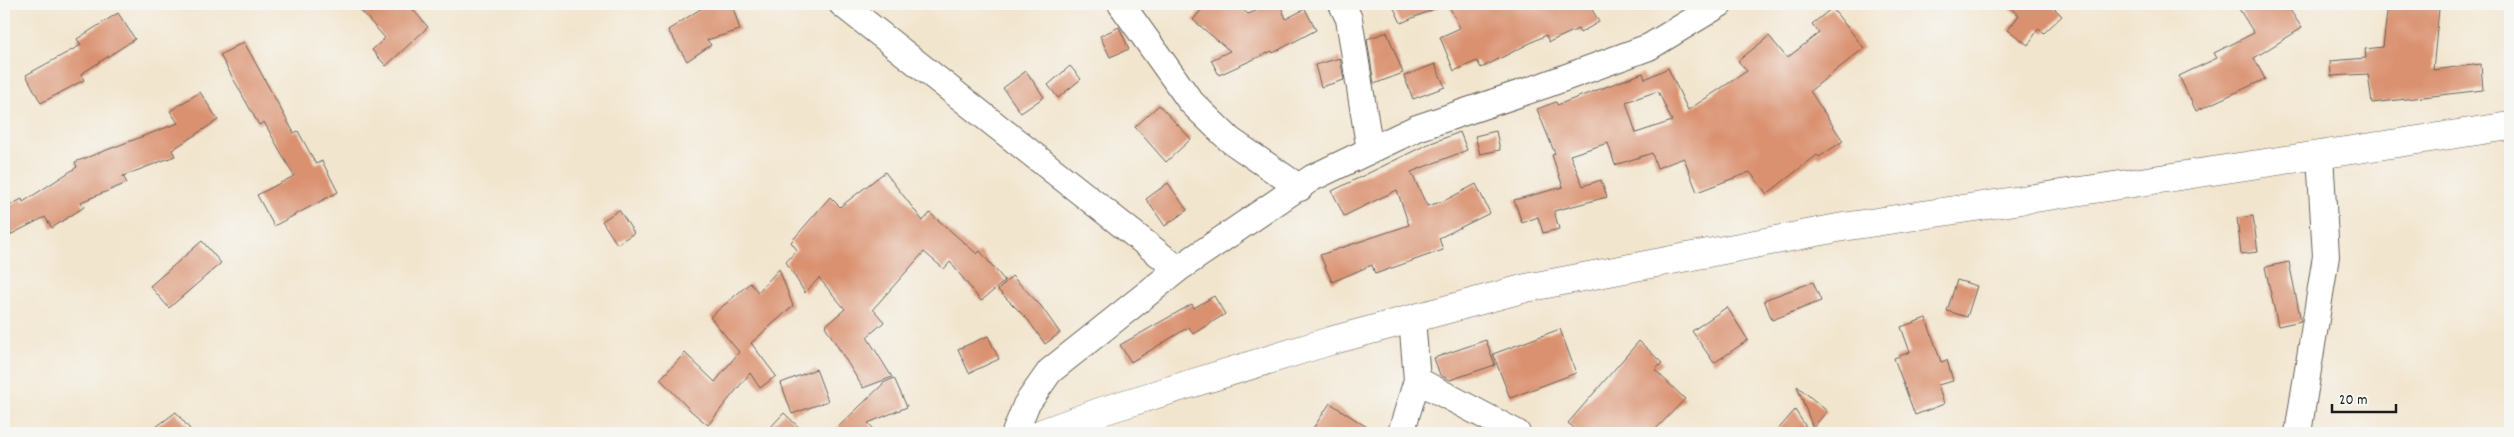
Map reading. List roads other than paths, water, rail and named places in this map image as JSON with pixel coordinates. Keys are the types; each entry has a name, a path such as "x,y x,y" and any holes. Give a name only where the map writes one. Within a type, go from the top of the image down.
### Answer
{"main road":[{"path":"1042,433 1140,400 1330,341 1526,288 1842,227 2510,126"}],"street":[{"path":"842,4 1178,269"},
{"path":"1121,4 1191,102 1230,140 1300,188"},
{"path":"1342,4 1350,19 1370,151"},
{"path":"1015,433 1026,405 1050,371 1178,269 1300,188 1312,178 1417,128 1545,86 1648,46 1720,4"},
{"path":"2298,433 2326,256 2320,155"},
{"path":"1401,433 1417,380 1412,319"},
{"path":"1417,380 1517,433"}]}
